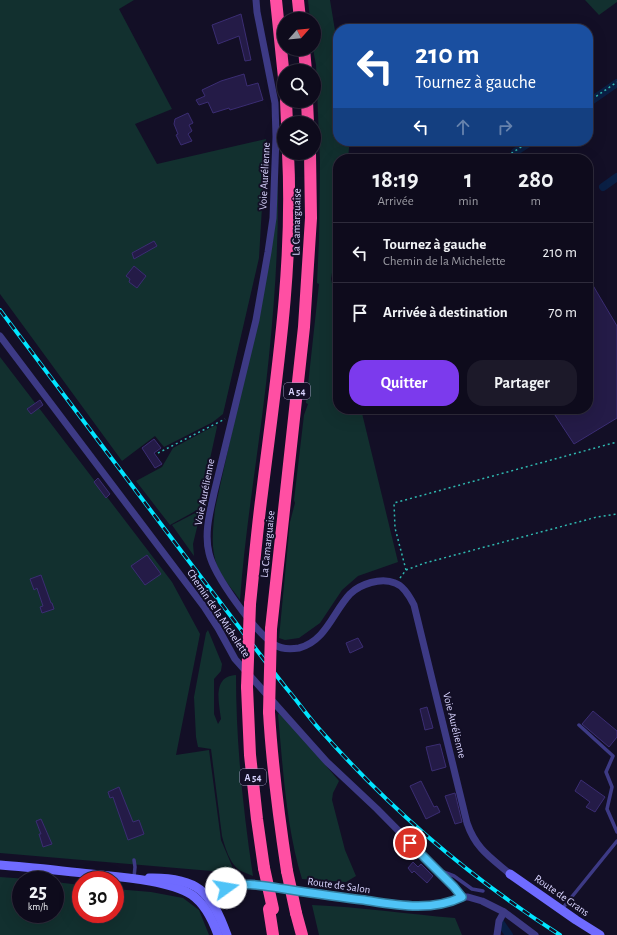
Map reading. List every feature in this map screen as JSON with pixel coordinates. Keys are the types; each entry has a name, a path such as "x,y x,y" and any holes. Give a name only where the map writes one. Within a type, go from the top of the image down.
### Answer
{"highway":[{"path":"276,0 283,64"},
{"path":"298,0 299,12"},
{"name":"La Camarguaise","path":"279,935 271,909 257,819 250,755 247,687 250,604 283,324 288,231 288,160"},
{"name":"La Camarguaise","path":"302,935 287,871 271,754 270,629 304,327 311,218 310,160"},
{"path":"271,909 273,935"}],"street":[{"name":"Voie Aurélienne","path":"256,0 275,103 276,137 272,218 268,252 256,320 208,522 208,552 214,568 236,603 267,639 277,646 285,648 298,648 311,642 327,628 350,594 359,587 379,581 395,582 405,591 414,605 467,823 472,836 481,850 510,874"},
{"name":"Chemin de la Michelette","path":"0,336 205,608 235,659 327,762 377,809 465,897"},
{"path":"0,865 134,878 178,888 207,903 220,916 227,935"},
{"name":"Route de Grans","path":"510,874 587,928 600,935"},
{"name":"Route de Salon","path":"207,903 226,888 243,884 392,904 420,906 450,902 465,897"},
{"path":"465,897 482,901 504,912 535,935"},
{"path":"207,903 218,935"},
{"path":"497,935 499,921 504,912"}],"lane":[{"path":"579,725 613,756 606,772 612,787 607,809 617,832"},
{"path":"562,910 617,841"},
{"path":"134,860 134,878"},
{"path":"436,869 454,876 472,889 483,891"}],"path":[{"path":"593,99 617,82"},
{"path":"510,154 522,146"},
{"path":"158,453 212,424 232,416"},
{"path":"406,570 395,528 394,503 617,442"},
{"path":"395,582 406,570 425,563 597,517 617,514"}],"green space":[{"path":"0,0 134,0 119,9 172,109 135,124 157,164 266,139 259,258 223,414 213,422 164,447 155,436 122,461 0,294"},
{"path":"308,0 330,0 334,24 333,146 349,146 348,154 333,154 333,267 331,279 333,288 333,414 362,414 398,562 358,576 342,590 320,623 299,638 285,640 279,638 290,522 295,503 294,500 304,415 308,404 306,403 319,284 317,283 321,116 318,116 318,108 321,108 321,64 316,64 314,56 321,56 321,12 309,12"},
{"path":"585,0 617,0 617,2 599,15"},
{"path":"277,151 278,228 274,305 266,387 246,539 240,600 223,576 215,561 213,539 215,509 265,281"},
{"path":"0,357 172,582 200,634 176,755 209,750 221,840 235,873 0,853"},
{"path":"216,425 217,427 199,509 170,525 136,481 162,467 173,448"},
{"path":"199,511 200,515 193,544 194,556 172,525"},
{"path":"208,630 222,664 221,671 214,679 214,714 218,724 221,719 219,698 220,685 223,680 236,675 237,725 241,776 253,876 237,868 228,855 222,836 211,749 198,747 196,737 194,697 206,633"},
{"path":"280,712 339,781 333,793 332,800 345,850 356,876 346,882 302,879 292,839 286,797 278,715"},
{"path":"0,877 12,878 12,923 64,923 64,883 72,884 72,923 124,923 124,890 151,892 183,898 199,910 209,935 0,935"},
{"path":"312,905 348,907 455,918 462,935 319,935"}],"building":[{"path":"241,14 251,60 245,61 239,36 218,44 212,25"},
{"path":"244,74 247,86 258,83 263,100 230,110 229,108 213,113 208,102 199,105 196,100 205,96 202,90 221,81"},
{"path":"188,113 193,123 189,125 192,131 188,134 192,141 181,145 176,135 178,134 174,124 175,119"},
{"path":"154,241 157,246 134,259 132,253"},
{"path":"134,266 146,276 137,288 129,282 130,279 126,276"},
{"path":"593,285 617,326 617,418 574,444 554,414 593,414"},
{"path":"40,400 43,405 31,414 27,409"},
{"path":"154,439 161,448 154,453 162,464 155,468 142,448"},
{"path":"98,478 110,494 106,498 94,482"},
{"path":"147,555 161,574 145,585 131,566"},
{"path":"41,575 54,609 42,613 40,607 43,606 37,588 34,590 30,579"},
{"path":"358,638 363,647 350,653 346,643"},
{"path":"427,707 433,728 425,730 420,709"},
{"path":"593,711 617,731 617,737 609,747 582,724"},
{"path":"440,744 446,767 432,771 426,747"},
{"path":"581,780 605,797 595,812 586,807 590,802 575,791"},
{"path":"421,781 434,807 437,806 440,812 426,819 410,786"},
{"path":"119,787 133,822 139,820 144,834 128,840 113,797 110,798 108,792"},
{"path":"455,793 462,822 455,824 445,796"},
{"path":"41,819 52,844 43,847 39,834 41,834 36,821"},
{"path":"413,862 418,867 421,864 433,876 427,883 414,871 412,873 408,868"}],"waterway":[{"path":"593,100 617,83"},
{"path":"515,152 524,146"},
{"path":"603,187 617,177"},
{"path":"500,922 509,935"}],"railway":[{"path":"0,310 263,659 317,727 376,789 434,842 495,891 560,935"}],"route":[{"path":"226,888 236,884 252,884 392,904 420,906 436,905 450,902 462,897 410,843"}]}
